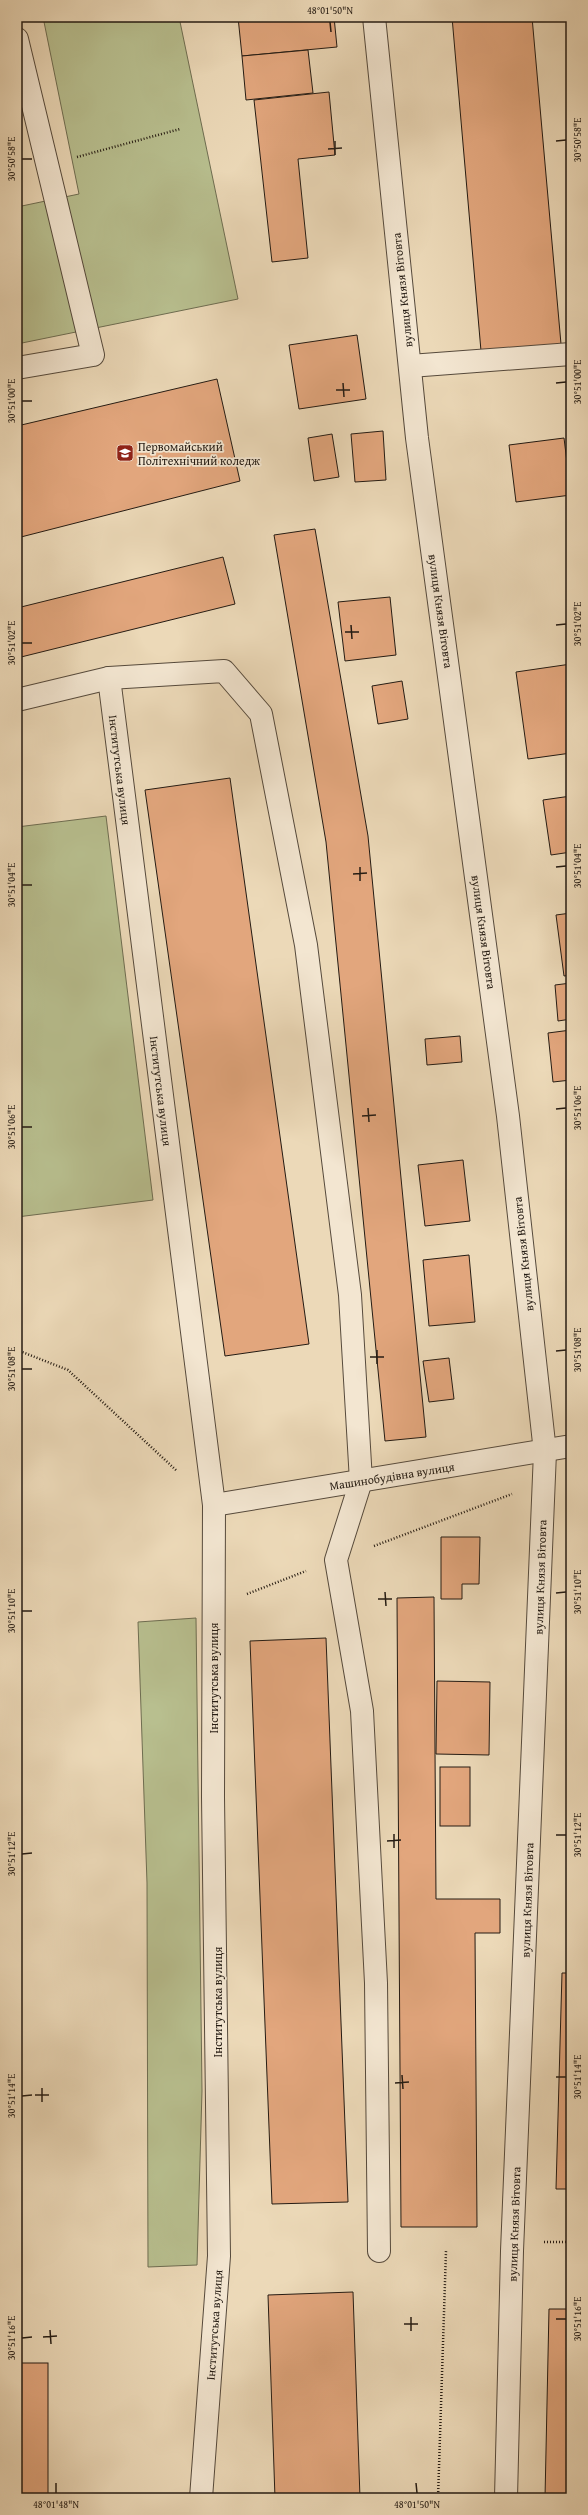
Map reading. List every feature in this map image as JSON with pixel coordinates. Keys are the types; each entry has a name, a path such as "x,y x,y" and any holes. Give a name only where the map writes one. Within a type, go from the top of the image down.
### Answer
{"street":[{"name":"вулиця Князя Вітовта","path":"374,17 417,438 508,1116 545,1452 512,2251 506,2498"},
{"path":"17,39 93,355 17,368"},
{"path":"410,366 571,354"},
{"path":"17,700 109,678 224,671 261,714 306,945 350,1295 361,1481 336,1560 362,1711 376,1984 379,2251"},
{"name":"Інститутська вулиця","path":"109,678 214,1505 213,1797 219,2256 201,2498"},
{"name":"Машинобудівна вулиця","path":"214,1505 545,1452 571,1446"}],"path":[{"path":"47,165 180,129"},
{"path":"17,1350 68,1370 214,1505"},
{"path":"544,2242 571,2242"},
{"path":"438,2498 446,2251"}],"green space":[{"path":"43,17 179,17 238,299 17,344 17,207 79,194"},
{"path":"106,816 153,1200 17,1217 17,827"},
{"path":"196,1618 202,2091 197,2265 148,2267 147,1883 138,1622"}],"building":[{"path":"238,17 334,17 337,47 242,56"},
{"path":"452,17 532,17 561,344 481,351"},
{"path":"308,50 313,93 246,100 242,56"},
{"path":"329,92 335,155 298,159 308,258 272,262 254,100"},
{"path":"357,335 366,399 299,409 289,345"},
{"name":"Первомайський Політехнічний коледж","path":"217,379 240,481 17,538 17,426"},
{"path":"383,431 386,480 355,482 351,434"},
{"path":"332,434 339,477 314,481 308,438"},
{"path":"564,438 571,495 516,502 509,445"},
{"path":"315,529 368,836 426,1437 385,1441 326,842 274,535"},
{"path":"223,557 235,604 17,658 17,608"},
{"path":"390,597 396,655 345,661 338,602"},
{"path":"571,664 571,726 568,726 571,753 528,759 516,672"},
{"path":"402,681 408,719 378,724 372,686"},
{"path":"230,778 309,1344 225,1356 145,790"},
{"path":"571,796 571,852 551,855 543,800"},
{"path":"571,913 571,975 564,976 556,915"},
{"path":"571,983 571,1019 558,1021 555,985"},
{"path":"571,1030 571,1080 553,1082 548,1033"},
{"path":"460,1036 462,1062 427,1065 425,1039"},
{"path":"463,1160 470,1221 425,1226 418,1165"},
{"path":"469,1255 475,1322 429,1326 423,1260"},
{"path":"449,1358 454,1399 429,1402 423,1361"},
{"path":"441,1537 480,1537 479,1584 462,1584 462,1599 441,1599"},
{"path":"434,1597 436,1899 500,1899 500,1933 475,1933 477,2227 401,2227 397,1598"},
{"path":"326,1638 348,2202 272,2204 250,1641"},
{"path":"437,1681 490,1682 489,1755 436,1754"},
{"path":"440,1767 470,1767 470,1826 440,1826"},
{"path":"571,1851 571,1924 567,1923"},
{"path":"562,1973 571,1973 571,2189 556,2189"},
{"path":"353,2292 360,2498 275,2498 268,2295"},
{"path":"549,2309 571,2309 571,2498 545,2498"},
{"path":"17,2363 48,2363 48,2498 17,2498"}],"place":[{"name":"Первомайський Політехнічний коледж","path":"125,453"}]}
